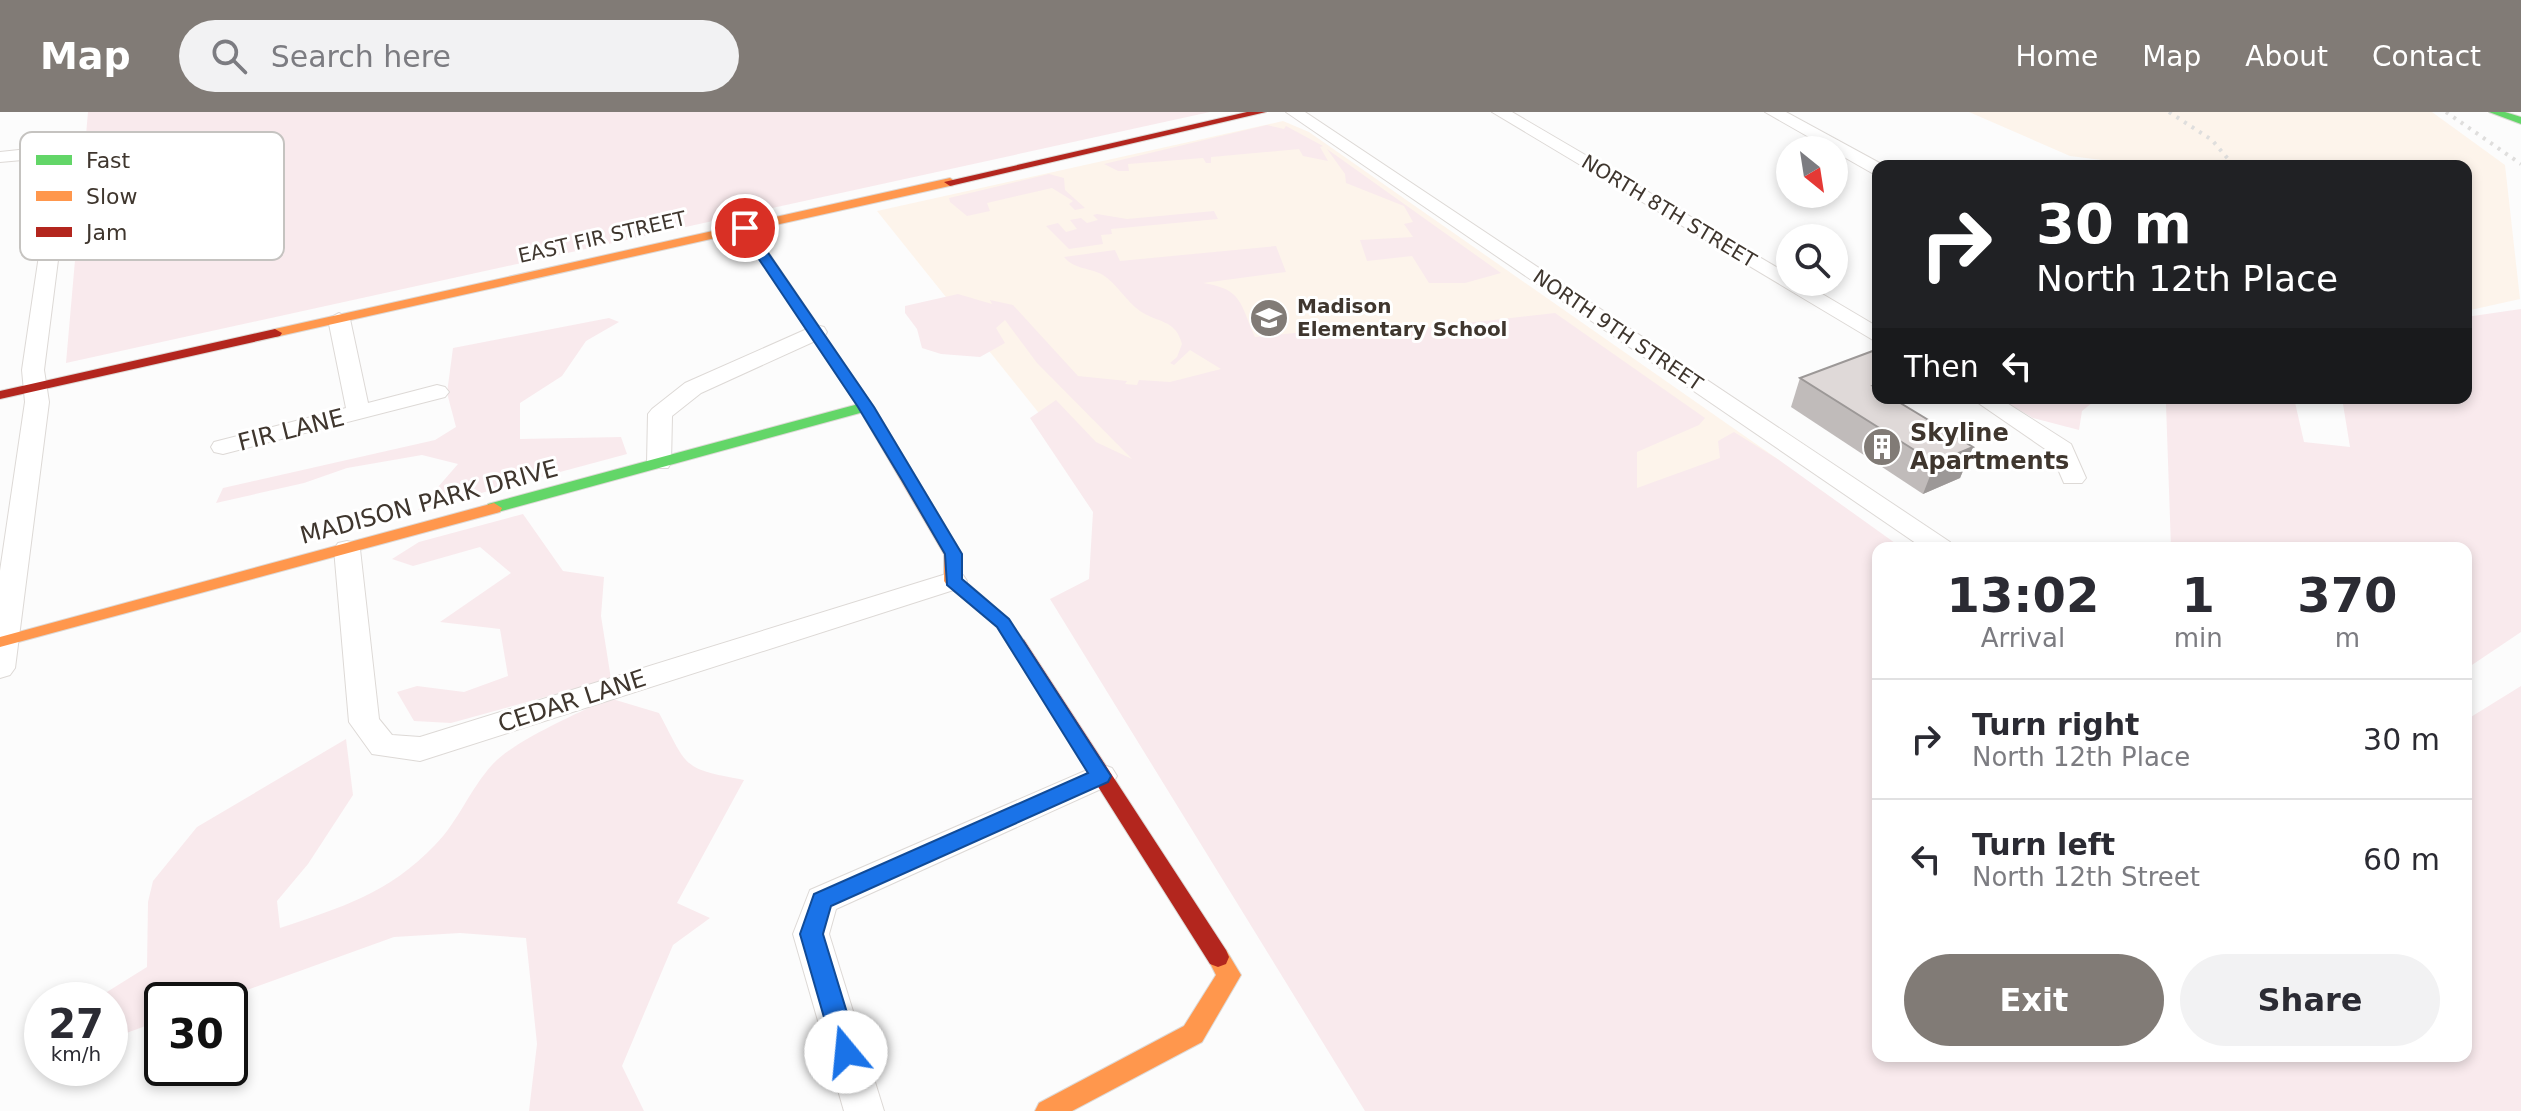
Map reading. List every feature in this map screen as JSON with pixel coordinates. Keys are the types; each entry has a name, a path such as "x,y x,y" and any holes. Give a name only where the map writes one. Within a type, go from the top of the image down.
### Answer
{"street":[{"name":"EAST FIR STREET","path":"0,395 1261,112"},
{"name":"NORTH 9TH STREET","path":"1294,112 1932,542"},
{"name":"NORTH 8TH STREET","path":"1500,112 1872,332"},
{"path":"1773,112 1872,166"},
{"path":"2494,112 2521,121"},
{"path":"0,157 20,155"},
{"path":"745,228 866,407 953,554 953,581 1003,623 1229,975 1193,1034 1048,1111"},
{"path":"2,655 37,402 33,370 48,260"},
{"name":"FIR LANE","path":"339,319 358,412"},
{"path":"659,463 660,414 693,388 816,332"},
{"name":"FIR LANE","path":"223,447 437,392"},
{"path":"1992,404 2062,449 2073,478"},
{"name":"MADISON PARK DRIVE","path":"2,655 347,549 866,407"},
{"name":"CEDAR LANE","path":"347,549 364,722 383,746 420,749 953,581"},
{"path":"864,1111 811,934 822,900 1101,776"}],"shaded area":[{"path":"88,112 1210,112 66,363 75,260 284,260 284,132 86,132"},
{"path":"1969,112 2432,112 2505,165 2520,299 2472,310 2472,160 2102,160 2070,156"},
{"name":"Madison Elementary School","path":"1283,121 1309,132 1779,460 1391,612 1090,477 877,211"},
{"path":"1267,125 1284,129 1286,126 1323,146 1320,147 1328,161 1303,156 1299,149 1211,157 1211,163 1206,163 1203,158 1128,164 1129,171 1118,171 1104,164"},
{"path":"1327,149 1501,273 1465,283 1429,283 1412,256 1367,261 1360,240 1413,237 1404,224 1413,222 1404,206 1346,183 1345,174"},
{"path":"1049,174 1064,178 1065,190 1085,208 1075,210 1069,204 1073,201 1052,188 987,203 990,211 967,216 950,202 949,198"},
{"path":"1214,211 1218,219 1111,229 1112,234 1101,235 1103,244 1069,249 1046,226 1058,223 1066,232 1077,229 1070,220 1081,218 1087,223 1098,220 1093,215 1097,214 1127,219"},
{"path":"1276,246 1286,272 1203,283 1233,294 1243,307 1255,337 1384,324 1389,332 1555,313 1705,418 1699,425 1637,452 1637,488 1720,458 1718,441 1734,432 1779,460 1894,542 1872,542 1872,1062 2472,1062 2472,716 2521,686 2521,1111 1365,1111 1050,599 1089,579 1093,512 1030,418 1056,400 1096,442 1132,459 1037,363 1005,320 996,328 1005,343 980,357 941,354 922,348 917,329 905,313 905,306 958,294 992,304 990,300 1013,305 1078,376 1127,381 1125,384 1137,385 1139,380 1170,382 1221,369 1190,350 1174,365 1170,363 1177,357 1182,344 1171,326 1140,311 1103,275 1073,264 1064,257 1115,250 1120,261"},
{"path":"2521,309 2521,632 2472,665 2472,542 2171,542 2166,404 2295,404 2304,442 2350,447 2343,404 2472,404 2472,316"},
{"path":"609,318 619,322 586,341 562,376 520,403 520,439 621,437 627,454 418,510 458,464 422,455 347,468 304,483 216,503 223,488 435,440 456,427 447,393 453,348"},
{"path":"2009,404 2091,404 2082,411 2079,430 2033,418"},
{"path":"523,514 563,571 604,577 601,616 611,679 451,723 414,721 397,692 417,686 464,692 508,676 500,629 440,622 511,573 480,547 413,566 392,559 419,542"},
{"path":"609,698 659,713 682,756 697,768 744,780 677,903 710,918 673,945 622,1066 644,1111 529,1111 537,1044 526,938 460,933 394,937 248,990 248,982 144,982 144,1027 128,1032 128,982 123,982 147,967 148,902 153,881 197,827 346,739 353,795 308,864 277,901 280,928 363,897 400,876 443,836 492,765 547,728"}],"building":[{"path":"1872,351 1872,404 1902,404 1973,447 1935,463 1800,378"}],"railway":[{"path":"2169,112 2212,140 2229,160"},
{"path":"2446,112 2521,164"}],"traffic: fast":[{"path":"2494,112 2521,121"},
{"path":"494,508 866,407"}],"traffic: slow":[{"path":"275,333 950,182"},
{"path":"745,228 866,407 953,554 953,581 1003,623 1017,644"},
{"path":"4,642 494,508"},
{"path":"1048,1111 1193,1034 1229,975 1218,957"}],"traffic: jam":[{"path":"950,182 1261,112"},
{"path":"0,395 275,333"},
{"path":"1017,644 1218,957"}],"place":[{"name":"Madison Elementary School","path":"1269,318"},
{"name":"Skyline Apartments","path":"1882,447"}],"route":[{"path":"745,228 866,407 910,480 953,554 953,581 1003,623 1101,776 822,900 811,934 846,1052"}]}
